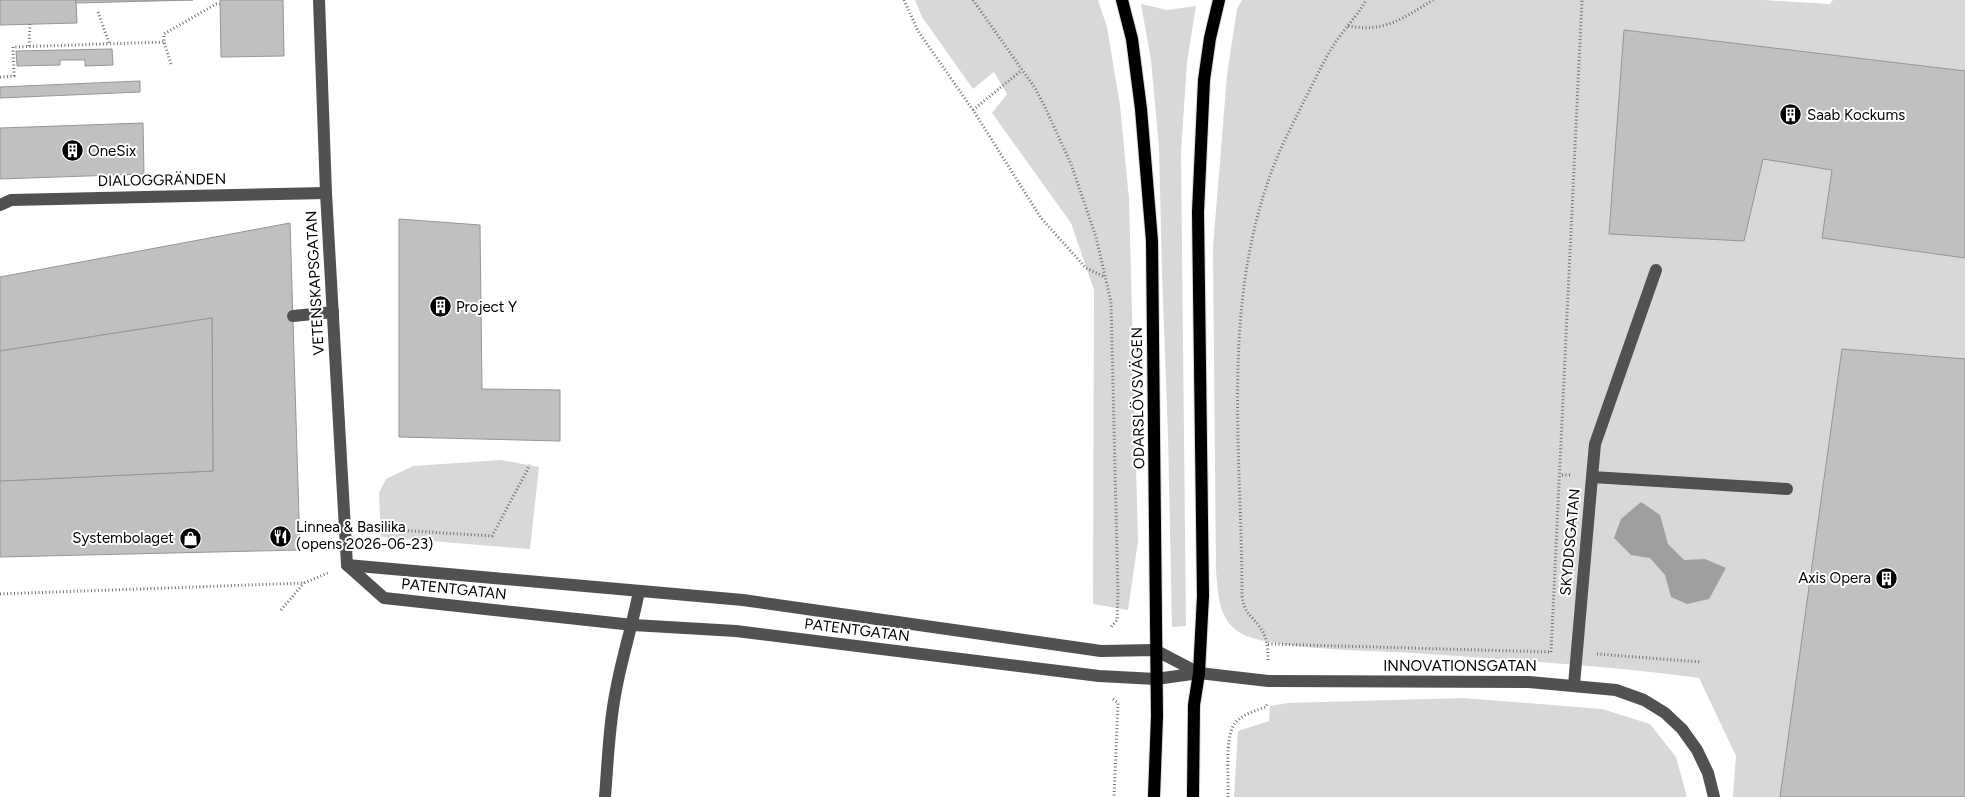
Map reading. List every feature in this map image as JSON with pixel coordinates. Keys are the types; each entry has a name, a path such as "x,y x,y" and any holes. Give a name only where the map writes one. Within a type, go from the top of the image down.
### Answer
{"main road":[{"name":"ODARSLÖVSVÄGEN","path":"1122,0 1132,39 1142,109 1152,242 1157,734 1154,797"},
{"path":"1192,797 1194,705 1199,673 1203,596 1198,212 1204,80 1210,38 1219,0"}],"street":[{"name":"VETENSKAPSGATAN","path":"319,0 326,193 347,565"},
{"name":"DIALOGGRÄNDEN","path":"0,205 11,200 326,193"},
{"path":"1592,477 1595,444 1656,270"},
{"path":"293,316 332,312"},
{"name":"SKYDDSGATAN","path":"1574,685 1592,477 1787,489"},
{"name":"PATENTGATAN","path":"347,565 743,600 1101,651 1155,650"},
{"name":"PATENTGATAN","path":"347,565 384,598 633,625 736,631 1099,676 1156,679 1199,673"},
{"path":"606,797 609,743 616,686 633,625 639,591"},
{"name":"INNOVATIONSGATAN","path":"1155,650 1199,673 1268,681 1529,682 1616,690 1644,700 1666,713 1682,729 1697,750 1708,773 1714,797"}],"path":[{"path":"904,0 918,31 973,110 1041,218 1086,268 1105,276"},
{"path":"973,0 1022,70 1045,107 1071,164 1096,237 1111,302 1118,594 1117,620 1103,637 1101,651"},
{"path":"1228,797 1229,736 1235,722 1266,707 1268,681 1268,644 1260,626 1250,618 1244,607 1242,596 1238,367 1239,318 1253,229 1275,164 1315,78 1333,47 1366,0"},
{"path":"1348,26 1364,29 1380,27 1399,20 1434,0"},
{"path":"1551,652 1582,0"},
{"path":"171,64 164,42 164,34 216,4 220,4"},
{"path":"98,12 109,43"},
{"path":"29,46 30,24"},
{"path":"0,77 14,76 13,46 164,42"},
{"path":"973,110 1022,70"},
{"path":"345,527 492,536 530,465"},
{"path":"0,594 304,583 347,565"},
{"path":"281,610 304,583"},
{"path":"1268,644 1576,652 1701,662"},
{"path":"1099,676 1099,685 1118,703 1114,797"}],"shaded area":[{"path":"915,0 1098,0 1107,27 1120,105 1129,199 1138,541 1128,610 1093,604 1094,290 1071,223 992,113 1007,94 994,72 973,89 922,17"},
{"path":"1242,0 1764,0 1830,4 1833,0 1965,0 1965,797 1733,797 1736,756 1699,678 1557,663 1294,646 1249,637 1236,630 1230,624 1222,611 1216,571 1213,247 1227,75 1237,9"},
{"path":"1141,4 1167,10 1196,6 1187,62 1181,152 1186,626 1172,627 1159,147 1151,60"},
{"path":"501,460 539,467 530,549 381,537 379,493 386,479 413,466"},
{"path":"1641,502 1660,515 1668,544 1684,560 1705,559 1726,568 1709,599 1687,604 1671,597 1665,575 1650,558 1631,555 1614,538 1621,519"},
{"path":"1464,698 1602,709 1650,724 1676,757 1687,797 1234,797 1238,731 1269,721 1270,706 1288,703"}],"building":[{"path":"0,0 76,0 77,23 0,25"},
{"path":"76,0 193,0 76,3"},
{"path":"220,0 283,0 284,56 221,57"},
{"name":"Saab Kockums","path":"1624,30 1965,71 1965,258 1822,238 1832,170 1763,159 1744,241 1609,234"},
{"path":"112,49 113,65 85,66 85,60 60,60 60,65 17,66 16,51"},
{"path":"140,81 140,92 0,98 0,87"},
{"name":"OneSix","path":"143,123 144,174 0,179 0,128"},
{"name":"Project Y","path":"399,219 480,225 482,389 560,390 560,441 399,437"},
{"path":"290,223 300,550 0,557 0,481 213,471 212,318 0,351 0,277"},
{"path":"212,318 213,471 0,481 0,351"},
{"name":"Axis Opera","path":"1842,349 1965,359 1965,797 1780,797"}],"place":[{"name":"Saab Kockums","path":"1791,115"},
{"name":"OneSix","path":"72,151"},
{"name":"Project Y","path":"440,307"},
{"name":"Linnea & Basilika (opens 2026-06-23)","path":"280,536"},
{"name":"Systembolaget","path":"190,538"},
{"name":"Axis Opera","path":"1887,578"}]}
